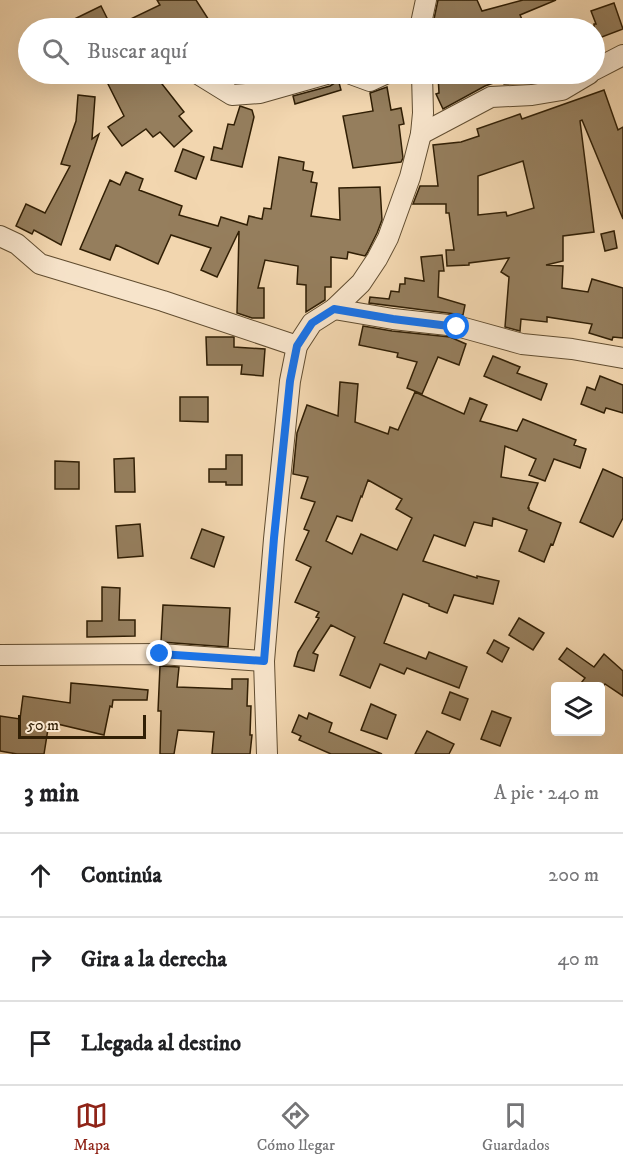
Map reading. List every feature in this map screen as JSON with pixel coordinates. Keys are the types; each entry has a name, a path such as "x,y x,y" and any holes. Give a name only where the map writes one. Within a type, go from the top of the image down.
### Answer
{"street":[{"path":"422,18 426,0"},
{"path":"605,64 623,55"},
{"path":"214,84 232,95 260,93 292,84"},
{"path":"267,754 264,661 278,494 290,381 297,346 312,323 334,309 361,284 388,238 410,177 421,134 422,84"},
{"path":"421,134 491,97 532,95 562,90 572,84"},
{"path":"0,236 17,243 40,264 163,301 297,346"},
{"path":"334,309 457,327 522,344 572,349 623,358"},
{"path":"0,655 160,654 264,661"}],"building":[{"path":"157,0 196,0 208,18 133,18 160,5"},
{"path":"438,0 477,0 482,11 523,0 556,0 520,15 521,18 434,18"},
{"path":"614,3 623,29 605,36 605,18 594,18 591,11"},
{"path":"101,6 107,18 76,18"},
{"path":"108,84 162,84 184,112 179,116 192,131 174,147 160,132 153,137 146,129 122,146 108,127 124,116"},
{"path":"339,84 341,90 295,104 293,96"},
{"path":"438,84 491,84 443,109 436,94 439,93"},
{"path":"387,87 391,110 401,108 404,124 399,125 403,158 401,162 353,168 343,116 373,111 370,93"},
{"path":"604,90 618,130 623,127 623,219 582,120 580,121 594,232 563,236 563,261 546,265 563,266 562,288 588,292 592,279 623,288 623,338 613,337 612,340 589,333 592,324 547,317 547,322 521,319 520,331 505,327 509,277 501,272 509,258 469,263 469,265 447,266 446,250 454,250 446,204 413,204 420,186 438,186 433,145 461,142 479,136 477,129 520,114 522,119","holes":["523,161 534,208 507,216 506,212 478,215 478,176"]},
{"path":"78,95 95,97 92,139 99,134 61,245 34,230 32,234 16,226 26,204 45,213 70,166 61,164 76,121"},
{"path":"240,106 252,110 254,117 242,167 211,160 214,147 222,149 228,124 234,125"},
{"path":"183,149 204,157 196,179 175,171"},
{"path":"279,157 304,162 303,170 313,172 311,182 317,183 311,216 340,220 339,188 380,187 382,220 367,253 365,256 348,252 347,259 331,257 331,287 325,287 325,300 306,312 306,285 297,284 298,266 265,260 258,288 264,288 264,318 252,318 237,313 239,231 217,277 201,270 211,248 171,235 158,264 116,245 110,260 80,249 110,180 120,185 126,172 143,179 139,190 182,206 179,215 218,226 221,217 247,225 249,216 262,219 264,208 271,209"},
{"path":"614,231 617,248 605,251 601,234"},
{"path":"442,255 444,271 439,271 438,297 465,305 463,315 369,303 370,297 389,299 391,291 399,292 400,284 405,284 405,278 424,281 421,257"},
{"path":"363,326 450,337 466,344 459,365 438,357 422,394 407,388 417,362 397,357 398,353 359,345"},
{"path":"206,337 234,337 234,347 265,349 263,376 241,374 242,365 207,365"},
{"path":"493,356 520,367 517,373 547,384 541,400 484,376"},
{"path":"600,376 623,385 623,413 606,408 604,413 581,404 587,387 595,390"},
{"path":"340,382 358,384 355,422 388,434 390,427 398,430 415,392 464,414 470,398 487,405 480,421 517,431 523,419 576,440 574,445 586,449 580,468 554,459 545,481 529,475 536,459 505,446 501,477 538,483 529,510 561,523 544,562 519,551 527,530 493,518 492,526 474,522 465,546 434,535 423,561 477,578 477,576 499,581 493,604 454,595 447,613 403,594 384,643 426,659 429,652 467,667 459,688 407,668 404,674 380,664 370,688 340,675 355,637 331,625 313,653 318,655 314,671 294,666 298,652 319,618 316,617 319,612 295,602 311,567 296,560 309,531 304,529 315,502 301,498 308,477 293,474 297,433 307,405 338,416","holes":["368,480 402,499 396,509 412,518 397,550 361,534 352,554 326,541 337,516 352,521"]},
{"path":"180,397 208,397 208,422 180,421"},
{"path":"226,455 242,455 242,485 209,482 209,469 226,469"},
{"path":"134,458 135,492 115,492 114,459"},
{"path":"55,461 79,462 79,489 55,489"},
{"path":"603,469 623,478 623,518 613,537 580,522"},
{"path":"140,524 143,556 118,558 116,526"},
{"path":"202,529 224,537 214,567 191,558"},
{"path":"102,587 120,588 119,620 135,620 135,636 87,637 87,621 102,621"},
{"path":"163,605 230,608 228,647 161,642"},
{"path":"519,618 544,633 533,650 509,635"},
{"path":"494,640 509,648 502,662 487,653"},
{"path":"567,648 594,667 604,654 623,671 623,696 605,682 582,682 585,678 559,659"},
{"path":"160,666 179,667 177,687 232,689 232,679 248,679 247,706 251,706 250,735 252,735 250,754 212,754 214,732 178,730 174,754 160,754 161,711 158,711"},
{"path":"71,683 148,690 147,700 113,700 104,735 53,723 52,729 48,729 44,754 17,754 0,751 0,716 20,719 23,696 70,703"},
{"path":"450,692 468,699 460,720 442,713"},
{"path":"371,704 396,715 387,739 361,730"},
{"path":"492,711 511,718 500,746 481,739"},
{"path":"309,713 332,723 329,732 382,754 331,754 299,740 301,736 292,732 299,715 307,719"},
{"path":"427,731 454,744 449,754 415,754"}],"route":[{"path":"160,654 264,661 290,381 297,346 312,323 334,309 457,327"}]}
